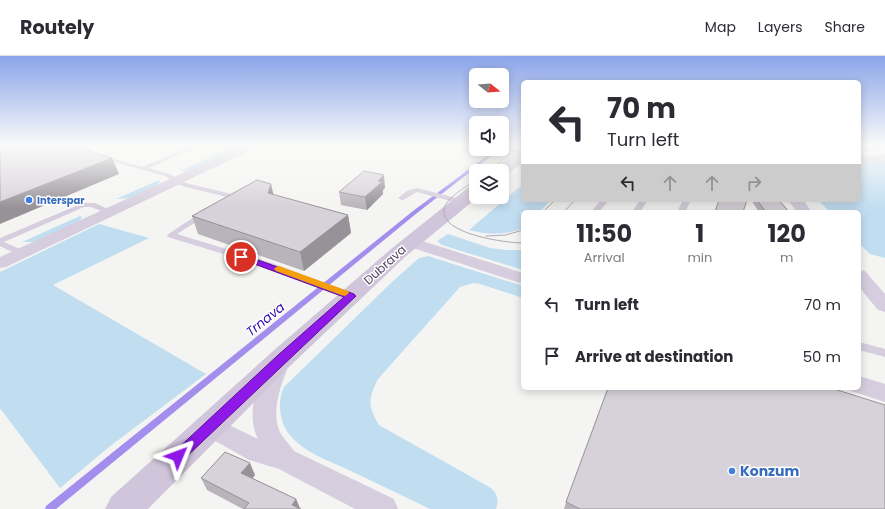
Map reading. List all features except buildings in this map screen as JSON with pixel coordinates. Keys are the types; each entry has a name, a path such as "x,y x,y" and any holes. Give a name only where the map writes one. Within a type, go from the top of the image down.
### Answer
{"main road":[{"name":"Dubrava","path":"123,509 281,359 410,242 452,199 469,193"}],"street":[{"path":"0,263 208,166"},
{"path":"797,202 803,210"},
{"path":"410,242 521,278"},
{"path":"861,277 885,306"},
{"path":"281,359 268,394 265,408 265,423 271,440 285,459"},
{"path":"861,386 885,393"},
{"path":"210,426 258,452 285,459 384,509"}],"lane":[{"path":"132,166 167,175 184,185 233,196 220,204"},
{"path":"142,169 149,166"},
{"path":"402,198 412,190 431,193 452,199"},
{"path":"0,242 83,205 92,205 110,212"},
{"path":"208,212 171,235 269,266 319,283 351,296"},
{"path":"0,242 21,253"},
{"path":"861,347 885,353"}],"shaded area":[{"path":"191,166 199,166 191,170 180,171"},
{"path":"861,166 885,166 885,258 870,254 861,245 861,210 828,210 820,202 861,202"},
{"path":"159,180 160,182 157,185 131,198 116,199"},
{"path":"521,186 521,202 549,202 541,210 521,210 521,229 496,234 469,230 500,204 509,204 509,196"},
{"path":"80,216 82,217 79,222 35,242 22,242"},
{"path":"99,224 149,238 53,285 206,374 109,447 60,488 0,408 0,272"},
{"path":"448,234 490,248 521,250 521,269 442,245 437,241"},
{"path":"428,256 521,285 521,297 480,284 473,283 460,287 378,379 372,392 371,408 379,425 491,488 497,498 496,509 430,509 310,451 295,441 289,434 281,417 280,398 284,387 392,282 419,258"}],"waterway":[{"name":"Trnava","path":"49,509 415,212 475,166"}],"tram line":[{"path":"469,185 457,193 446,205 444,209 445,218 452,225 462,231 489,239 521,243"},
{"path":"545,210 553,202"},
{"path":"566,210 573,202"},
{"path":"486,236 506,235 521,231"}],"slow traffic":[{"path":"279,269 345,293"}],"place":[{"name":"Interspar","path":"29,200"},
{"name":"Konzum","path":"732,471"}],"route":[{"path":"178,456 281,359 351,296 319,283 241,257"}]}
